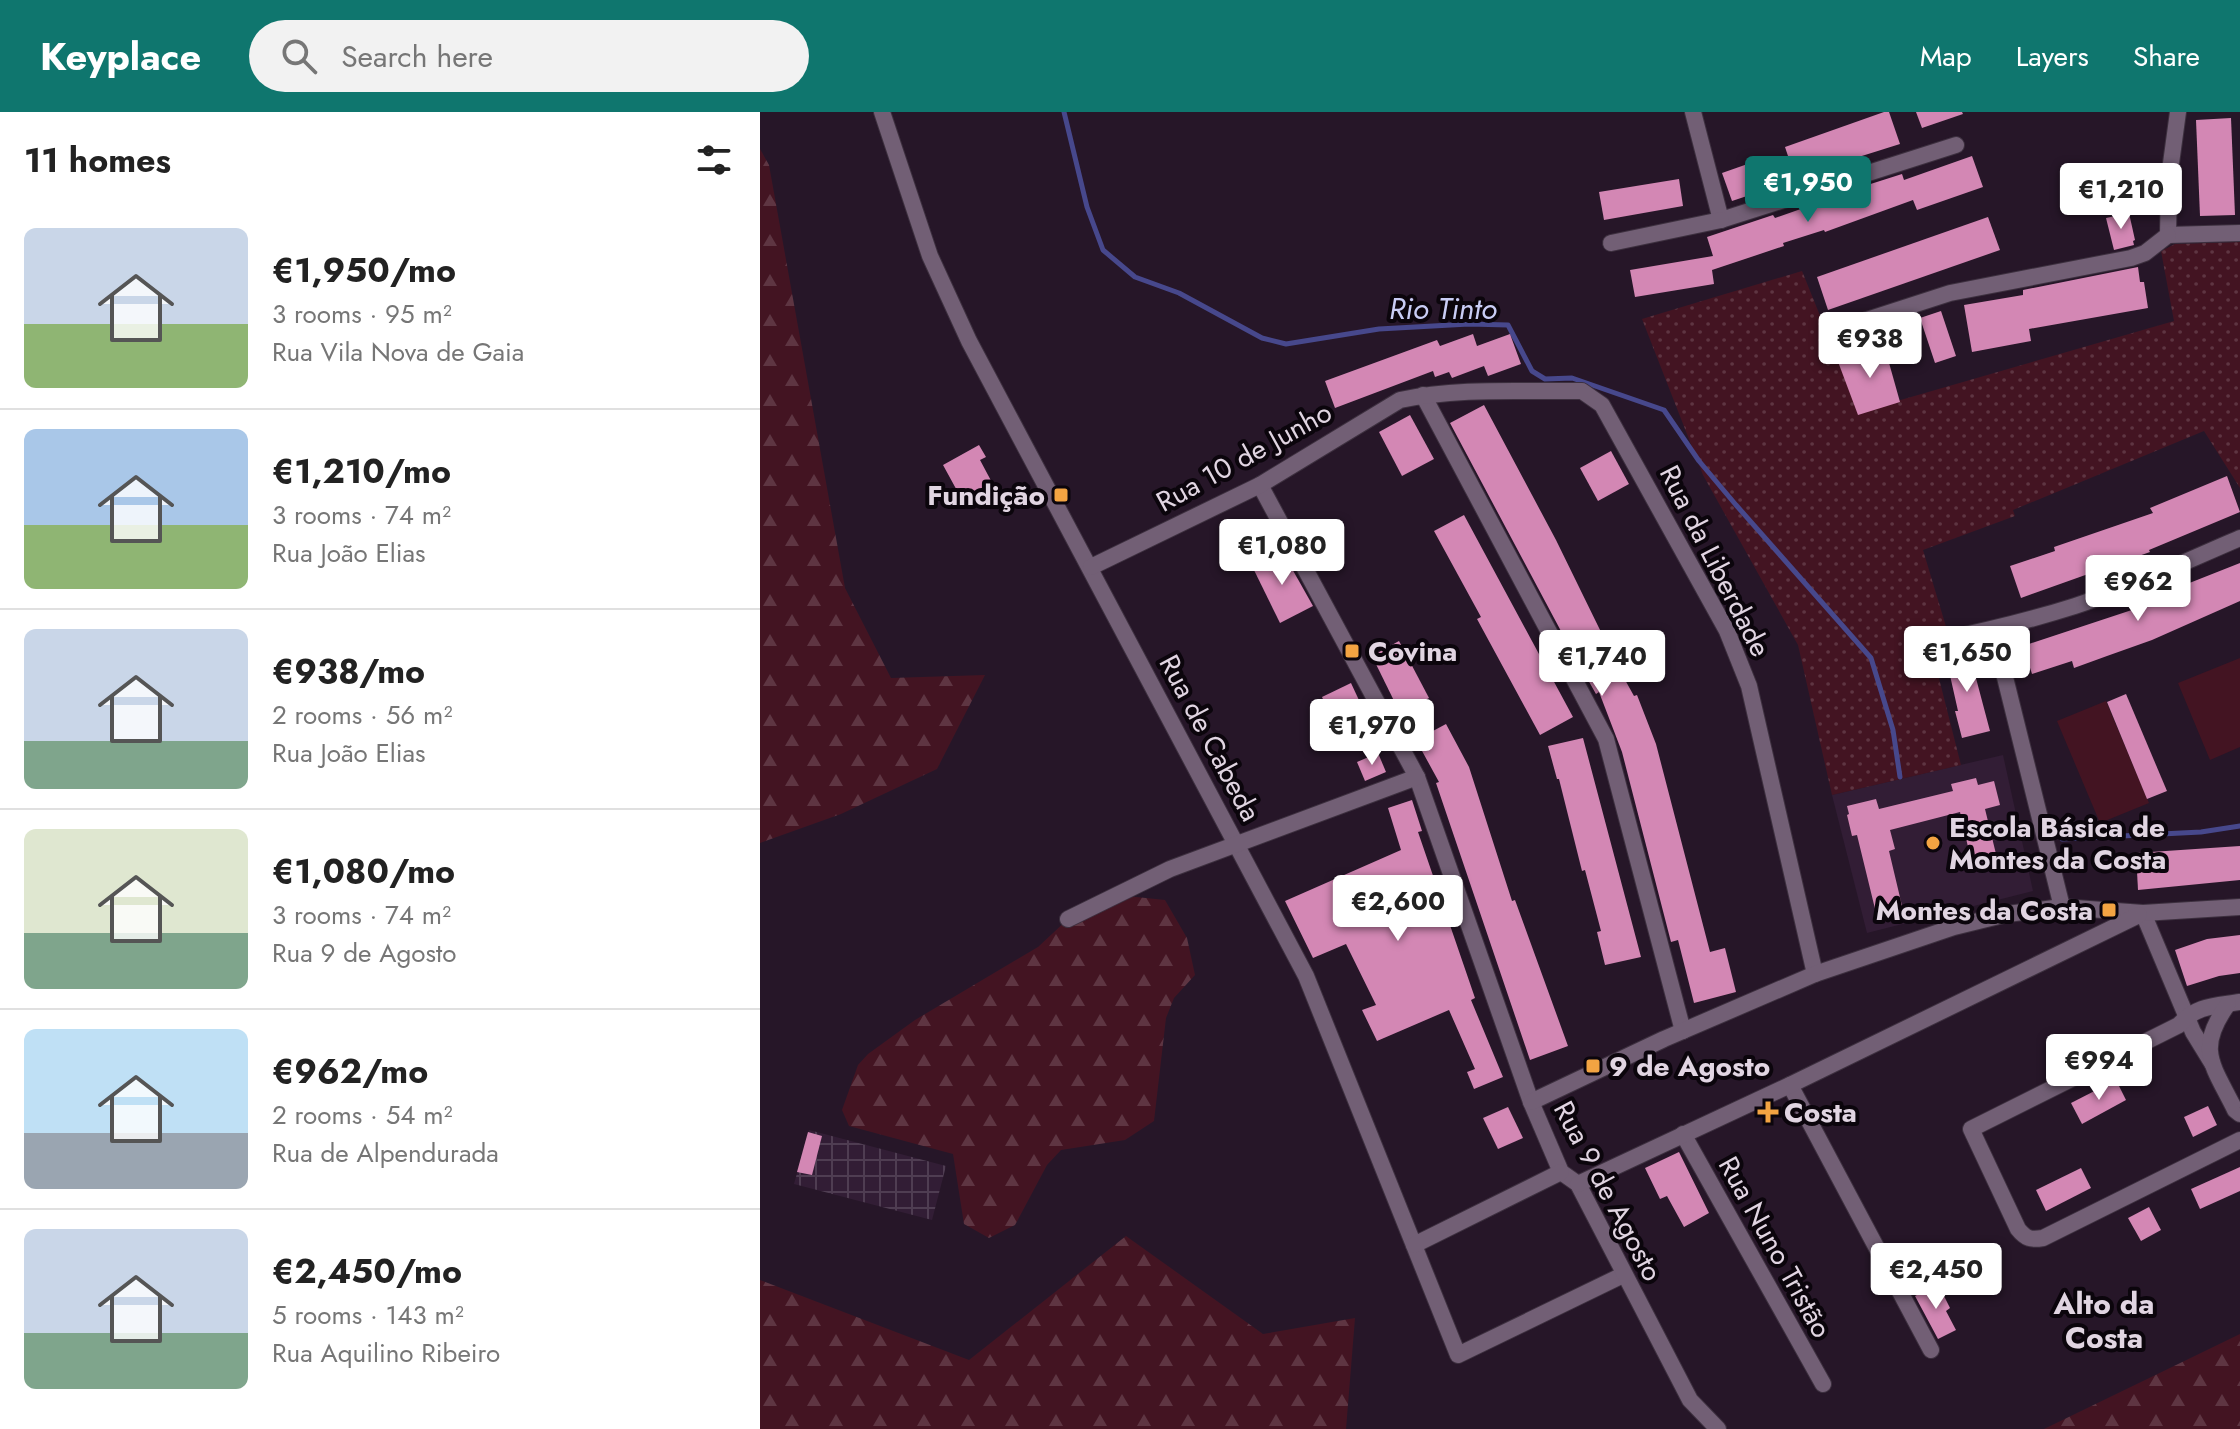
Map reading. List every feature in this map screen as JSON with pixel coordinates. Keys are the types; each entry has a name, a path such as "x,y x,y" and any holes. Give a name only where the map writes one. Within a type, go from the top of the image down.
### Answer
{"street":[{"name":"Rua de Cabeda","path":"882,112 915,216 969,341 1306,976 1458,1355 1623,1275"},
{"path":"1693,112 1721,220"},
{"path":"2168,235 2169,178 2178,112"},
{"path":"1611,243 1721,220 1956,145"},
{"path":"1848,326 1950,293 2131,258 2145,253 2168,235 2240,233"},
{"name":"Rua da Liberdade","path":"1423,395 1582,391 1602,405 1727,631 1749,686 1815,974"},
{"name":"Rua 10 de Junho","path":"1091,567 1260,485 1400,400 1423,395"},
{"path":"1423,395 1606,739 1683,1031"},
{"name":"Rua 9 de Agosto","path":"1260,485 1417,777 1531,1102 1561,1172 1578,1184 1690,1400 1718,1429"},
{"path":"1932,642 1993,629 2076,605 2240,538"},
{"path":"1993,629 2062,907"},
{"path":"1068,919 1170,869 1417,777"},
{"path":"1531,1102 1815,974 1954,927 2007,914 2062,907 2143,913 2240,907"},
{"path":"2143,913 2187,1015 2198,1043 2238,1112 2235,1142 2043,1238 2032,1240 2024,1236 1971,1129 2179,1025 2187,1015 2214,1004 2234,1003"},
{"path":"1578,1184 1790,1085 2143,913"},
{"path":"2212,1063 2210,1034 2234,1003"},
{"path":"1790,1085 1931,1350"},
{"name":"Rua Nuno Tristão","path":"1683,1134 1823,1384"},
{"path":"1414,1245 1561,1172"}],"shaded area":[{"name":"Escola Básica de Montes da Costa","path":"2003,755 2033,891 1867,933 1832,795"},
{"path":"809,1130 946,1166 932,1220 794,1184"}],"green space":[{"path":"760,149 769,165 845,588 891,678 985,675 937,769 841,814 760,843"},
{"path":"2240,242 2240,488 2204,431 2013,510 2015,516 1923,550 1947,630 1928,635 1961,765 1832,795 1798,645 1703,475 1642,319 1802,271 1859,412 2174,321 2161,251 2175,244"},
{"path":"2240,658 2240,747 2210,760 2178,683"},
{"path":"2106,701 2149,803 2100,823 2057,721"},
{"path":"1117,895 1165,900 1187,938 1195,975 1174,998 1166,1018 1154,1121 1125,1140 1061,1150 1047,1165 1015,1225 989,1238 964,1224 953,1154 849,1126 842,1110 858,1065 868,1054 915,1020 1038,947 1068,919"},
{"path":"1126,1236 1263,1334 1355,1318 1346,1429 760,1429 760,1280 969,1360"},
{"path":"2240,1334 2240,1429 2044,1429"}],"building":[{"path":"1889,112 1900,144 1795,177 1785,147"},
{"path":"1916,112 1962,112 1963,114 1922,128"},
{"path":"2231,118 2235,215 2200,216 2196,120"},
{"path":"1972,156 1983,187 1917,210 1913,200 1825,232 1783,243 1784,246 1712,270 1714,284 1635,297 1630,270 1713,256 1707,237 1773,215 1775,218 1902,174 1904,180"},
{"path":"1759,160 1768,189 1732,201 1722,173"},
{"path":"1679,179 1683,206 1604,220 1599,192"},
{"path":"2129,213 2134,245 2114,250 2106,218"},
{"path":"1988,217 2000,250 1828,310 1817,277"},
{"path":"2138,267 2148,308 2029,329 2031,341 1972,352 1964,305 2023,295 2023,290"},
{"path":"1941,311 1956,356 1935,363 1920,318"},
{"path":"1473,334 1477,346 1510,334 1521,364 1488,376 1484,366 1452,378 1449,372 1435,377 1433,371 1335,408 1325,381 1437,340 1440,346"},
{"path":"1884,345 1900,402 1858,415 1837,359"},
{"path":"1484,405 1556,540 1599,633 1634,696 1637,695 1656,744 1710,952 1725,948 1736,992 1694,1003 1678,940 1671,942 1622,752 1599,692 1596,694 1570,648 1450,423"},
{"path":"1410,415 1434,459 1402,476 1379,432"},
{"path":"979,445 986,457 980,460 996,490 966,507 943,465"},
{"path":"1611,451 1629,484 1598,501 1580,468"},
{"path":"2227,476 2240,512 2150,552 2021,598 2010,566 2055,551 2054,547 2153,513 2150,508"},
{"path":"1464,515 1573,717 1540,735 1477,619 1481,617 1434,531"},
{"path":"1282,551 1313,606 1280,623 1252,566"},
{"path":"2240,563 2240,601 2152,640 2074,668 2072,661 2032,674 2023,646 2156,602 2154,597"},
{"path":"1399,641 1429,698 1400,713 1372,656"},
{"path":"1968,648 1990,731 1962,738 1945,653"},
{"path":"1351,683 1364,711 1335,725 1322,697"},
{"path":"2126,694 2167,791 2147,799 2107,702"},
{"path":"1446,724 1469,767 1512,901 1515,900 1568,1046 1530,1060 1436,783 1439,782 1416,740"},
{"path":"1583,738 1641,957 1605,965 1597,932 1601,931 1548,746"},
{"path":"1378,753 1386,772 1365,781 1357,762"},
{"path":"1976,778 1978,785 1994,781 2000,805 1985,809 1996,854 1971,860 1960,812 1890,830 1895,849 1889,851 1903,910 1877,917 1857,835 1852,836 1847,806 1876,799 1879,809 1953,791 1951,784"},
{"path":"1412,800 1422,831 1418,832 1475,998 1471,1000 1503,1077 1474,1089 1467,1072 1475,1069 1449,1010 1377,1041 1362,1010 1376,1005 1346,944 1313,958 1285,901 1401,850 1388,808"},
{"path":"2240,846 2240,880 2138,890 2136,853"},
{"path":"2240,935 2240,973 2187,986 2175,950 2207,939"},
{"path":"2116,1080 2126,1100 2082,1124 2071,1103"},
{"path":"2208,1106 2217,1125 2193,1137 2184,1117"},
{"path":"1508,1107 1523,1138 1498,1149 1483,1118"},
{"path":"808,1132 822,1136 812,1175 797,1172"},
{"path":"1679,1152 1709,1213 1684,1227 1667,1196 1660,1199 1645,1168"},
{"path":"2240,1167 2240,1191 2200,1209 2191,1189"},
{"path":"2081,1168 2091,1188 2046,1211 2036,1190"},
{"path":"2149,1207 2161,1230 2141,1241 2128,1218"},
{"path":"1938,1284 1950,1308 1946,1311 1956,1330 1938,1339 1915,1296"}],"waterway":[{"name":"Rio Tinto","path":"1064,112 1087,207 1103,250 1135,277 1179,293 1262,338 1286,344 1379,329 1508,325 1532,371 1545,379 1572,378 1664,410 1699,461 1871,658 1893,730 1900,777"},
{"name":"Rio Tinto","path":"2062,839 2201,832 2240,826"}],"place":[{"name":"Fundição","path":"1061,495"},
{"name":"Covina","path":"1352,651"},
{"name":"Escola Básica de Montes da Costa","path":"1933,843"},
{"name":"Montes da Costa","path":"2109,910"},
{"name":"9 de Agosto","path":"1593,1066"},
{"name":"Costa","path":"1768,1112"}],"district":[{"name":"Alto da Costa","path":"2104,1320"}]}
